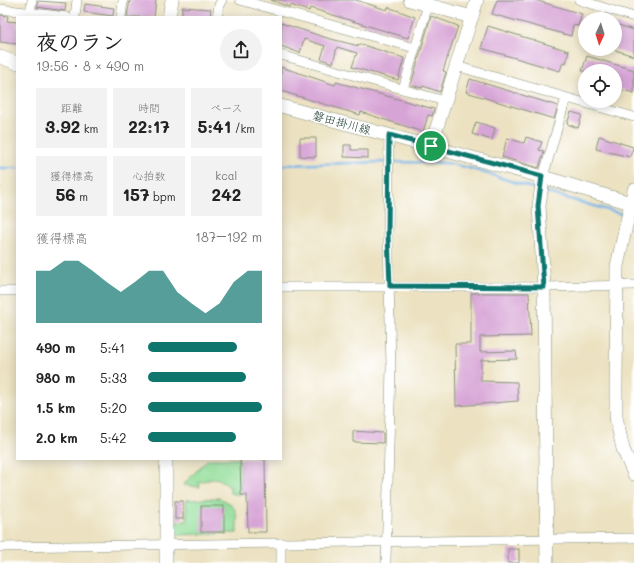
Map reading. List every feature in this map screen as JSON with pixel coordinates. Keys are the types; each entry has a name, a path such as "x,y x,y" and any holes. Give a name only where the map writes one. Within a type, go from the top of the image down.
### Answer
{"street":[{"path":"30,13 32,0"},
{"path":"75,16 77,0"},
{"path":"121,16 123,0"},
{"path":"169,16 172,0"},
{"path":"217,16 222,0"},
{"path":"240,0 415,48"},
{"path":"410,0 472,17"},
{"path":"431,146 477,0"},
{"path":"579,0 634,16"},
{"path":"403,89 428,5"},
{"path":"0,9 58,16"},
{"path":"282,55 445,101"},
{"path":"0,57 16,63"},
{"path":"456,66 634,117"},
{"path":"547,563 544,287 538,206 542,176 566,98"},
{"name":"磐田掛川線","path":"282,106 633,199"},
{"path":"386,563 391,402 388,235 389,135"},
{"path":"633,199 617,266 616,416 624,449 634,474"},
{"path":"282,287 544,287 634,285"},
{"path":"0,291 16,291"},
{"path":"166,460 166,563"},
{"path":"0,546 634,538"},
{"path":"280,563 281,543"}],"green space":[{"path":"207,460 240,460 241,495 230,493 230,487 217,478 199,482 200,487 183,485"},
{"path":"219,498 230,504 236,511 237,533 174,535 175,522 187,521 186,500"}],"building":[{"path":"130,0 156,0 154,16 127,16"},
{"path":"271,0 356,0 387,10 388,7 415,17 408,38 310,8 309,11 290,5 289,7"},
{"path":"497,0 535,0 578,13 578,26 573,25 571,36 492,14"},
{"path":"38,1 66,3 65,11 37,7"},
{"path":"85,4 114,8 113,16 84,12"},
{"path":"182,7 211,9 210,16 182,15"},
{"path":"0,15 8,16 7,21 16,22 16,44 0,42"},
{"path":"431,16 458,26 443,71 446,72 440,92 423,86 422,88 411,85"},
{"path":"282,23 327,38 359,46 360,44 404,58 398,80 352,67 357,53 337,47 333,63 321,59 325,46 304,39 300,53 282,46"},
{"path":"488,26 569,51 566,63 563,62 560,71 481,48"},
{"path":"622,26 634,30 634,56 622,52"},
{"path":"587,56 614,64 584,64"},
{"path":"622,66 634,70 634,93 622,90"},
{"path":"282,67 335,85 336,82 434,109 432,116 428,115 423,132 361,112 360,115 282,91"},
{"path":"470,79 558,106 554,119 466,92"},
{"path":"571,112 582,115 578,128 567,124"},
{"path":"476,122 495,128 492,140 472,134"},
{"path":"599,136 633,147 630,157 596,149"},
{"path":"526,137 542,142 539,150 544,151 539,168 502,157 507,138 524,143"},
{"path":"300,138 316,138 316,157 300,156"},
{"path":"344,145 351,145 351,150 368,150 368,158 344,157"},
{"path":"471,293 529,293 531,336 480,337 480,352 516,351 517,359 481,360 481,381 517,382 518,401 456,406 455,344 471,344"},
{"path":"353,431 383,433 383,443 353,442"},
{"path":"240,460 265,460 266,532 248,532 247,495 241,495"},
{"path":"175,501 183,501 183,519 175,519"},
{"path":"201,506 224,506 224,532 201,532"},
{"path":"508,549 519,549 519,563 508,563"}],"waterway":[{"path":"282,165 386,162"},
{"path":"391,162 447,163 469,168 536,189"},
{"path":"0,168 16,168"},
{"path":"545,192 625,215"}],"route":[{"path":"389,135 431,146 542,176 538,206 544,287 390,286 388,235 389,135"}]}
